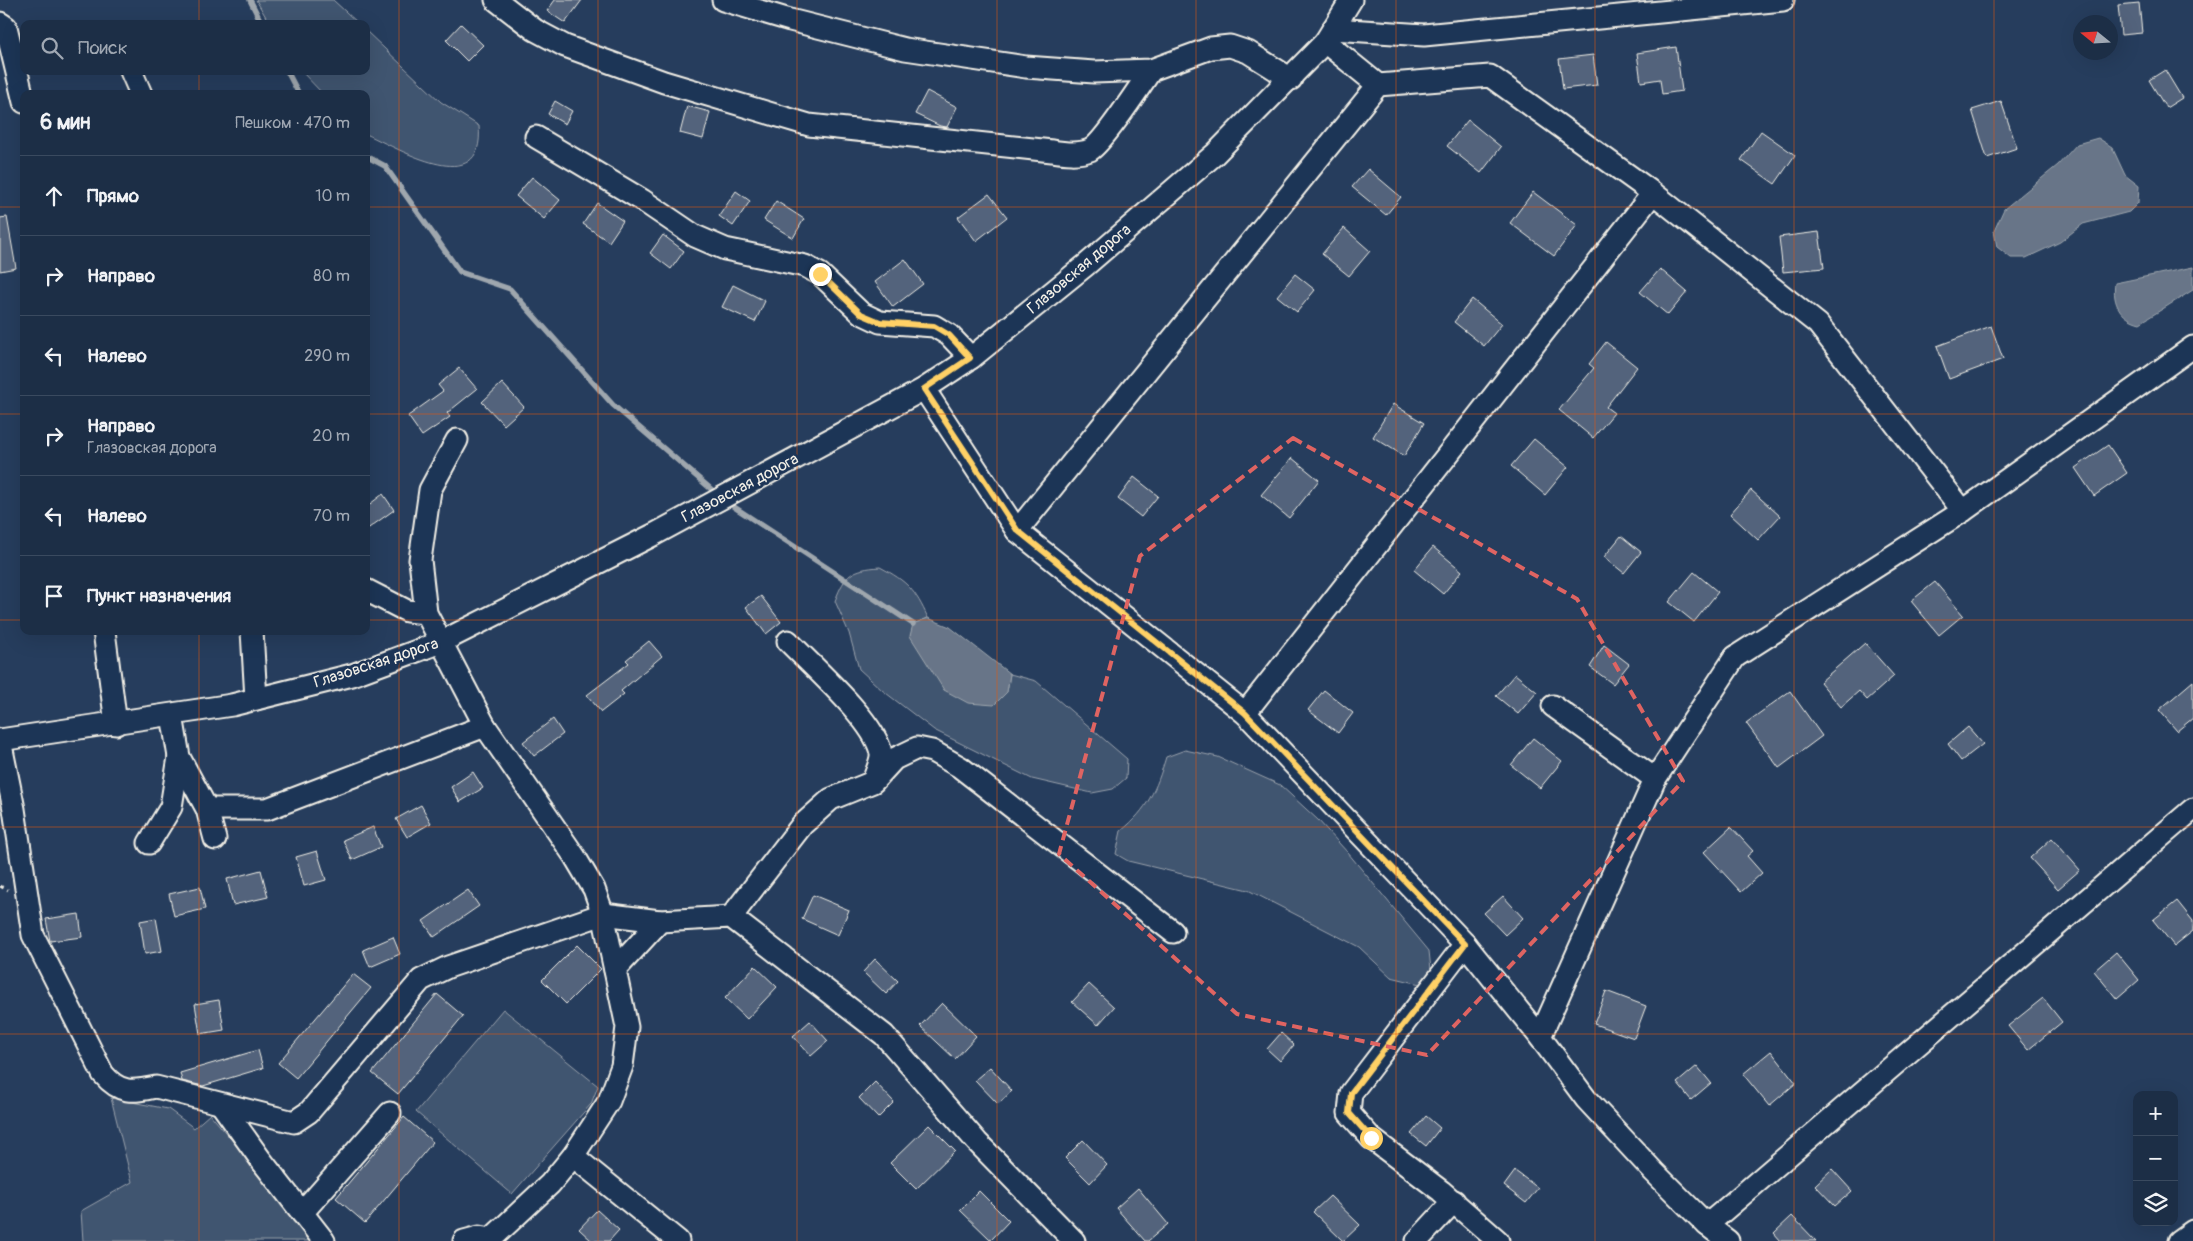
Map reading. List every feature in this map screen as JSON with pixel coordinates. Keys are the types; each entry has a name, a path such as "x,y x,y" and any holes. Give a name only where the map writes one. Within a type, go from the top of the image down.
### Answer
{"street":[{"path":"496,0 536,30 565,46 664,82 809,125 1074,154 1091,150 1117,119 1151,70"},
{"path":"723,0 790,20 905,48 1026,67 1094,72 1151,70 1211,48 1230,46 1248,52 1291,79"},
{"name":"Глазовская дорога","path":"0,740 116,724 256,699 352,675 441,642 655,534 924,389 970,358 1086,265 1208,160 1291,79 1329,36 1351,0"},
{"path":"1329,36 1424,34 1783,0"},
{"path":"11,35 22,90"},
{"path":"1329,36 1378,85"},
{"path":"133,75 139,90"},
{"path":"1017,530 1378,85 1490,76 1653,192 1818,324 1963,511"},
{"path":"536,137 642,200 695,236 732,251 805,266 820,274 861,314 880,322 934,326 949,335 970,358"},
{"path":"1245,713 1653,192"},
{"path":"1540,1037 1655,779 1735,657 1963,511 2193,347"},
{"path":"924,389 1017,530 1245,713 1465,944 1540,1037 1586,1099 1654,1172 1708,1225 1728,1241"},
{"path":"457,440 430,490 420,560 426,613 485,726 594,889 603,914 627,1027 622,1066 609,1101 573,1156 550,1184 490,1240 479,1237 464,1241"},
{"path":"370,592 407,611 426,613"},
{"path":"105,635 116,724"},
{"path":"252,635 256,699"},
{"path":"788,641 862,719 874,738 881,754 873,782"},
{"path":"1553,706 1655,779"},
{"path":"149,843 171,807 179,757 172,715"},
{"path":"207,809 267,809 485,726"},
{"path":"0,740 7,815 34,934 44,959 103,1074 113,1085 126,1090 140,1090 156,1086 294,1122 309,1112 421,980 448,967 603,914 660,921 731,917 884,1035 977,1142 1074,1241"},
{"path":"731,917 802,825 831,799 873,782 894,759 917,748 932,751 960,767 1173,932"},
{"path":"179,757 207,809 215,839"},
{"path":"1708,1225 2193,809"},
{"path":"615,970 660,921"},
{"path":"1465,944 1351,1093 1349,1113 1371,1138 1454,1202 1498,1241"},
{"path":"221,1104 324,1241"},
{"path":"302,1213 390,1113"},
{"path":"573,1156 678,1241"},
{"path":"1417,1241 1454,1202"},
{"path":"2179,1241 2193,1230"}],"highlighted area":[{"path":"1293,438 1577,599 1683,781 1427,1055 1237,1014 1059,854 1140,556"}],"shaded area":[{"path":"256,0 333,0 355,20 268,20"},
{"path":"370,35 441,102 479,126 478,148 469,161 455,165 438,164 418,158 370,136 370,90 319,90 305,75 370,75"},
{"path":"2098,138 2112,147 2125,175 2139,186 2138,203 2129,212 2083,224 2060,242 2026,258 2011,258 1997,247 1994,231 2004,209 2058,165 2077,144"},
{"path":"2193,267 2193,290 2140,323 2127,317 2119,309 2115,297 2115,283"},
{"path":"880,567 904,582 919,600 928,618 913,624 1007,692 1010,674 1036,681 1127,759 1126,778 1113,789 1092,793 1032,779 934,730 882,690 859,669 849,633 835,601 842,585 851,575 863,569"},
{"path":"928,618 950,627 1010,674 1007,692 994,705 968,703 944,690 910,636 913,624"},
{"path":"1185,750 1218,757 1280,785 1318,820 1348,853 1429,951 1431,970 1420,984 1391,977 1359,947 1248,890 1128,861 1116,854 1121,831 1138,815 1150,798 1166,757"},
{"path":"503,1009 598,1086 591,1104 512,1194 416,1112"},
{"path":"111,1098 168,1109 194,1128 210,1114 316,1241 83,1241 81,1211 132,1182"}],"building":[{"path":"555,0 582,0 565,23 547,11"},
{"path":"2139,3 2142,33 2121,35 2118,5"},
{"path":"461,24 483,45 467,61 446,40"},
{"path":"1676,47 1682,91 1662,94 1660,79 1641,82 1637,53"},
{"path":"1593,55 1597,85 1563,89 1559,59"},
{"path":"2165,70 2182,98 2166,108 2149,80"},
{"path":"927,91 957,107 947,127 940,126 915,114"},
{"path":"555,101 572,111 565,124 548,114"},
{"path":"2001,101 2017,148 1987,158 1972,110"},
{"path":"687,106 710,112 703,139 680,133"},
{"path":"1468,120 1501,147 1481,173 1447,146"},
{"path":"1761,131 1795,155 1775,184 1741,160"},
{"path":"1368,169 1401,197 1386,215 1352,187"},
{"path":"532,177 560,200 544,219 516,196"},
{"path":"736,191 750,201 733,226 719,216"},
{"path":"1533,192 1577,225 1554,256 1510,223"},
{"path":"989,194 1007,217 976,241 958,217"},
{"path":"776,201 804,219 793,238 764,220"},
{"path":"597,203 623,221 609,242 583,224"},
{"path":"7,217 16,268 0,271 0,218"},
{"path":"1344,228 1370,251 1349,276 1322,254"},
{"path":"1819,232 1824,268 1783,272 1779,237"},
{"path":"663,235 684,251 671,269 650,253"},
{"path":"905,259 923,284 893,307 875,282"},
{"path":"1660,269 1687,292 1668,315 1640,292"},
{"path":"1295,274 1315,290 1297,312 1277,296"},
{"path":"733,285 765,301 755,322 722,307"},
{"path":"1472,299 1502,324 1484,346 1454,322"},
{"path":"1991,326 2003,359 1949,379 1937,346"},
{"path":"1606,342 1637,367 1606,407 1614,413 1593,438 1559,410 1594,368 1589,364"},
{"path":"459,368 477,389 447,413 450,417 422,436 408,416 443,391 438,385"},
{"path":"502,383 524,407 504,425 482,402"},
{"path":"1393,404 1424,423 1404,456 1373,437"},
{"path":"1534,439 1568,467 1545,495 1511,466"},
{"path":"2108,445 2127,473 2094,496 2075,468"},
{"path":"1292,458 1319,480 1289,518 1261,495"},
{"path":"1134,477 1158,496 1141,517 1118,499"},
{"path":"1751,490 1780,516 1758,540 1730,514"},
{"path":"383,494 394,510 370,527 370,504"},
{"path":"1621,536 1641,552 1624,573 1604,557"},
{"path":"1433,547 1462,571 1443,594 1414,570"},
{"path":"1694,572 1718,592 1694,622 1669,602"},
{"path":"1935,582 1963,615 1939,635 1911,601"},
{"path":"761,596 781,622 766,634 746,607"},
{"path":"649,641 662,656 621,691 624,694 601,712 587,695 629,663 626,660"},
{"path":"1865,643 1894,676 1867,700 1859,691 1841,707 1820,682"},
{"path":"1604,645 1629,664 1613,684 1590,667"},
{"path":"1515,674 1537,692 1518,714 1496,696"},
{"path":"2193,681 2193,718 2177,731 2159,710"},
{"path":"1324,690 1353,713 1338,733 1308,710"},
{"path":"1790,691 1822,736 1779,768 1746,723"},
{"path":"553,719 563,734 534,756 523,742"},
{"path":"1968,727 1983,744 1961,761 1948,744"},
{"path":"1533,738 1562,761 1540,788 1511,765"},
{"path":"473,772 483,788 460,802 451,787"},
{"path":"421,805 431,823 407,837 396,819"},
{"path":"373,827 381,847 352,860 343,840"},
{"path":"1731,827 1753,851 1747,856 1762,873 1741,892 1704,852"},
{"path":"2052,838 2080,870 2058,889 2030,858"},
{"path":"317,851 326,880 304,886 296,857"},
{"path":"261,870 268,897 233,905 227,879"},
{"path":"200,887 205,909 174,916 169,894"},
{"path":"468,890 479,906 434,937 423,921"},
{"path":"813,895 849,910 838,935 802,919"},
{"path":"1503,896 1523,918 1505,935 1484,913"},
{"path":"2177,901 2193,921 2193,931 2174,946 2153,920"},
{"path":"79,914 82,937 50,941 46,919"},
{"path":"156,918 162,951 145,954 140,921"},
{"path":"393,937 400,954 370,967 363,950"},
{"path":"577,945 601,969 566,1004 542,980"},
{"path":"2116,952 2139,980 2117,999 2094,971"},
{"path":"875,959 898,981 886,994 863,972"},
{"path":"755,966 777,987 747,1019 725,998"},
{"path":"353,974 371,988 296,1078 278,1063"},
{"path":"1089,984 1114,1007 1098,1025 1072,1002"},
{"path":"1606,991 1646,1006 1634,1038 1594,1024"},
{"path":"437,994 463,1016 398,1094 372,1073"},
{"path":"2043,998 2062,1022 2028,1050 2008,1026"},
{"path":"219,1000 224,1030 200,1034 195,1004"},
{"path":"942,1003 976,1036 955,1059 920,1026"},
{"path":"810,1021 828,1041 811,1056 793,1036"},
{"path":"1281,1033 1294,1045 1280,1061 1267,1049"},
{"path":"258,1050 263,1068 203,1086 182,1081 180,1073"},
{"path":"1771,1051 1796,1083 1769,1106 1743,1074"},
{"path":"1697,1066 1711,1083 1691,1100 1677,1083"},
{"path":"990,1067 1012,1091 998,1104 975,1080"},
{"path":"875,1082 894,1102 878,1118 859,1098"},
{"path":"1426,1116 1440,1128 1426,1146 1411,1134"},
{"path":"404,1117 433,1142 365,1223 336,1198"},
{"path":"929,1125 955,1151 916,1189 890,1163"},
{"path":"1083,1140 1107,1165 1090,1183 1065,1158"},
{"path":"1832,1169 1852,1191 1835,1206 1815,1185"},
{"path":"1515,1171 1538,1188 1526,1203 1504,1186"},
{"path":"1138,1188 1168,1224 1148,1241 1145,1241 1116,1208"},
{"path":"979,1191 1009,1221 991,1240 960,1210"},
{"path":"1330,1196 1360,1225 1343,1241 1313,1212"},
{"path":"597,1210 619,1230 609,1241 592,1241 579,1229"},
{"path":"1792,1216 1816,1241 1781,1241 1774,1233"}],"waterway":[{"path":"250,0 260,20"},
{"path":"289,75 297,90"},
{"path":"370,158 385,166 460,272 510,289 613,405 718,495"},
{"path":"725,501 913,624"}],"route":[{"path":"820,274 861,314 880,322 934,326 949,335 970,358 924,389 1017,530 1245,713 1465,944 1351,1093 1349,1113 1371,1138"}]}
